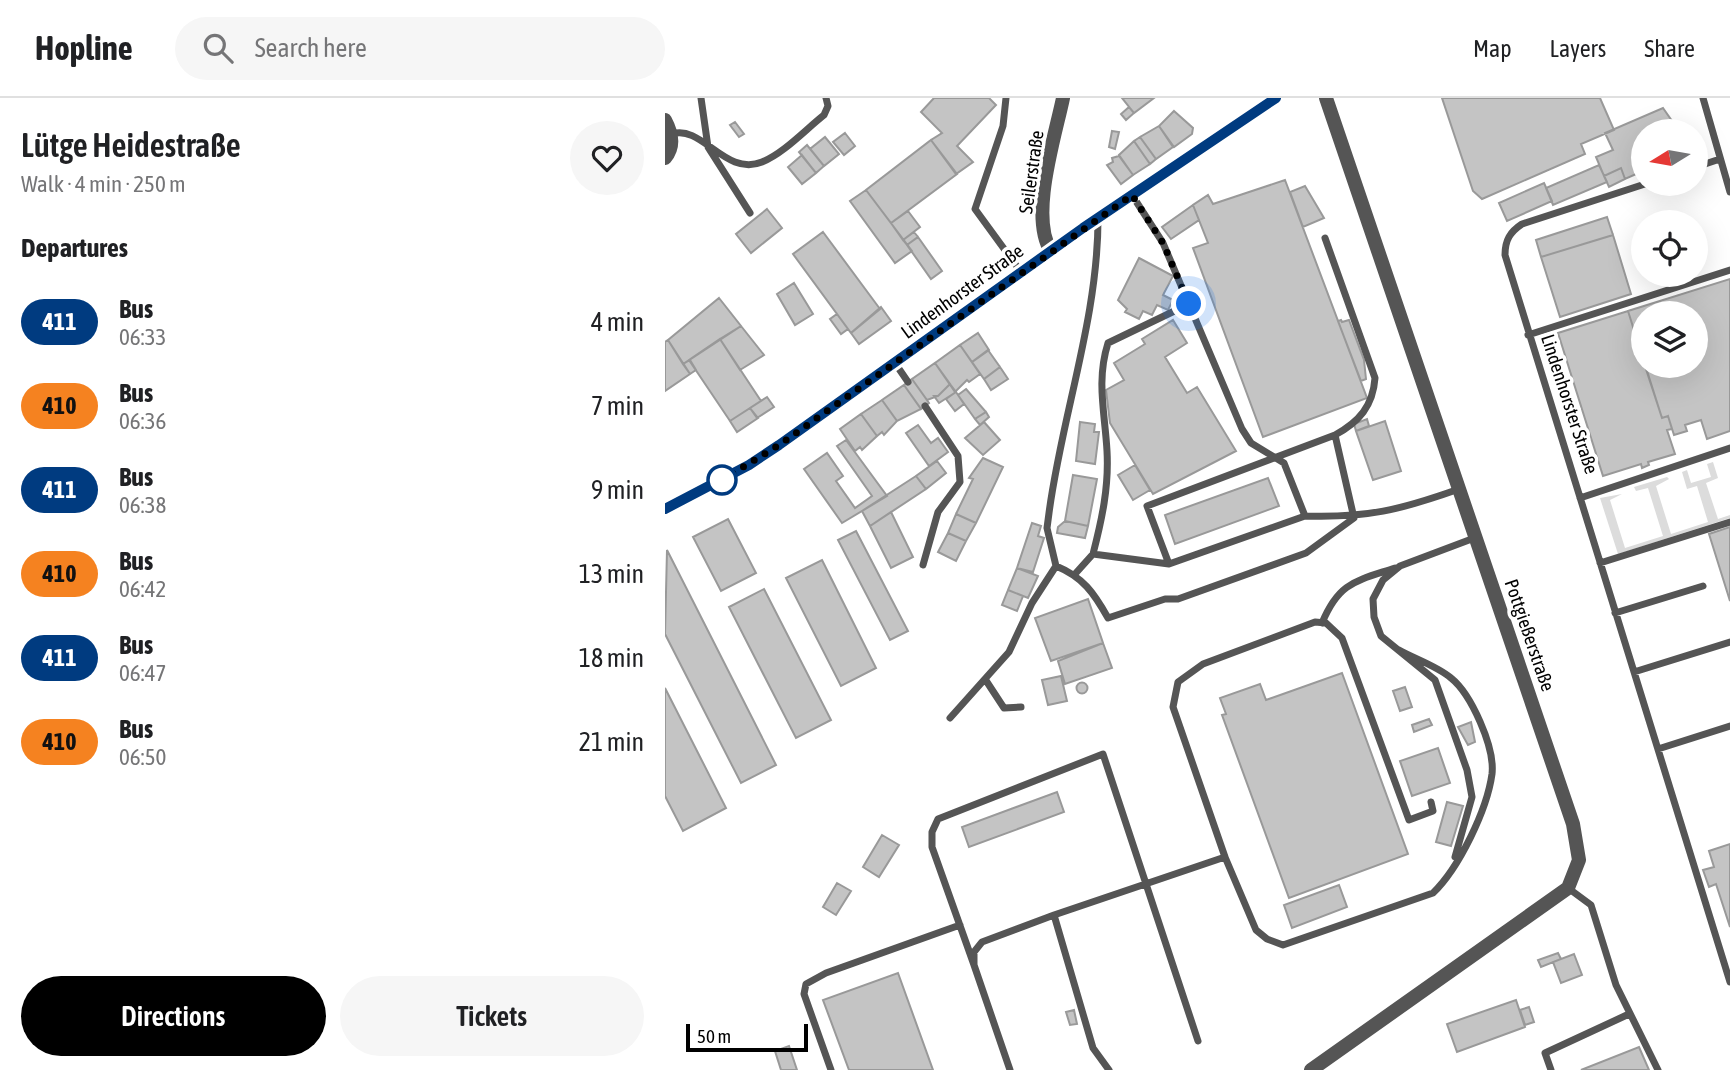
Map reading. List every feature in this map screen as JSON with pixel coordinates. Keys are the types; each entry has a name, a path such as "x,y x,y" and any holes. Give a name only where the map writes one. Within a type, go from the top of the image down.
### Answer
{"street":[{"name":"Seilerstraße","path":"1051,251 1042,233 1042,218 1047,174 1063,98"},
{"name":"Lindenhorster Straße","path":"665,509 749,465 1098,218 1276,98"},
{"name":"Pottgießerstraße","path":"1326,98 1573,824 1579,860 1568,888"},
{"path":"665,120 672,134 672,146 665,158"},
{"path":"1311,1070 1568,888"}],"lane":[{"path":"702,98 708,147 750,213"},
{"path":"672,134 681,131 738,164 751,165 765,161 824,115 828,106 826,98"},
{"path":"1006,98 1003,126 975,209 1021,272"},
{"path":"1703,98 1730,191"},
{"path":"1708,163 1720,159"},
{"name":"Lindenhorster Straße","path":"1631,188 1522,223 1512,231 1505,244 1506,255 1528,335 1730,982"},
{"path":"1132,195 1163,243 1242,429 1251,443 1284,463 1305,516"},
{"path":"950,718 1009,652 1032,603 1056,565 1047,528 1092,291 1098,246 1098,218"},
{"path":"1169,564 1147,506 1335,435 1351,426 1372,400 1374,378 1325,238"},
{"path":"1528,335 1730,270"},
{"path":"1075,574 1093,554 1106,502 1107,449 1100,393 1108,343 1189,304"},
{"path":"895,363 908,382"},
{"path":"923,565 938,512 960,482 958,456 925,406"},
{"path":"1335,435 1354,517"},
{"path":"1580,498 1730,448"},
{"path":"1093,554 1169,564 1305,516 1354,517 1406,508 1459,489"},
{"path":"1056,565 1075,574 1091,589 1108,618 1165,599 1178,599 1306,553 1354,517"},
{"path":"1600,562 1730,522"},
{"path":"1322,623 1336,593 1350,583 1477,537"},
{"path":"1400,566 1383,580 1373,599 1374,617 1381,636 1434,680 1467,770 1472,797 1453,868"},
{"path":"1615,612 1703,586"},
{"path":"1399,650 1449,676 1465,692 1490,754 1492,773 1474,828 1453,868 1433,893 1283,945 1267,939 1256,930 1225,857 1173,707 1178,682 1203,664 1315,622 1322,623 1342,638 1409,820 1433,811 1431,802"},
{"path":"1634,672 1730,642"},
{"path":"985,679 1005,708 1021,707"},
{"path":"1658,748 1730,726"},
{"path":"1010,1070 932,847 932,832 938,819 1103,754 1198,1041"},
{"path":"974,965 974,952 982,942 1147,882 1225,857"},
{"path":"1568,888 1591,905 1616,985 1658,1070"},
{"path":"1054,915 1093,1048 1108,1069"},
{"path":"831,1070 804,994 806,984 826,973 960,925"},
{"path":"1551,1070 1545,1053 1629,1014"}],"shaded area":[{"path":"1713,462 1718,478 1706,483 1718,519 1730,515 1730,518 1618,554 1600,498 1622,494 1610,500 1625,548 1663,536 1648,488 1636,491 1634,487 1667,477 1669,479 1656,486 1671,534 1708,522 1697,486 1687,489 1682,472 1687,470 1691,483 1711,477 1707,464"}],"building":[{"path":"934,98 989,98 996,105 957,146 973,162 956,174 931,140 942,133 921,112"},
{"path":"1122,98 1154,98 1134,113"},
{"path":"1442,98 1600,98 1614,130 1581,144 1585,154 1482,199 1473,191"},
{"path":"1129,107 1134,113 1126,120 1121,114"},
{"path":"1663,108 1671,119 1637,119"},
{"path":"1174,111 1193,128 1192,134 1174,147 1159,126"},
{"path":"735,122 744,134 739,137 730,125"},
{"path":"1631,122 1631,176 1625,179 1621,168 1604,176 1596,157 1613,150 1605,133"},
{"path":"1159,126 1173,147 1156,159 1140,137"},
{"path":"1112,131 1119,132 1115,149 1109,147"},
{"path":"845,133 855,146 844,155 833,142"},
{"path":"825,137 839,154 824,166 810,149"},
{"path":"1140,137 1156,159 1150,164 1134,141"},
{"path":"931,140 957,174 891,223 866,190"},
{"path":"1134,141 1150,164 1133,175 1119,155"},
{"path":"807,145 824,166 816,173 799,152"},
{"path":"802,155 816,173 802,184 788,167"},
{"path":"1119,156 1133,175 1121,184 1107,165 1113,162 1112,158"},
{"path":"1599,165 1607,182 1553,205 1546,188"},
{"path":"1621,168 1625,179 1609,187 1604,176"},
{"path":"1285,180 1367,398 1263,437 1193,248 1208,243 1193,205 1208,195 1213,204"},
{"path":"1544,183 1552,201 1507,221 1499,203"},
{"path":"1305,186 1324,218 1303,227 1290,192"},
{"path":"866,190 912,251 895,263 850,201"},
{"path":"1193,205 1199,220 1171,239 1162,227"},
{"path":"767,209 782,228 751,253 736,234"},
{"path":"908,211 920,227 903,240 891,223"},
{"path":"1607,217 1613,235 1541,257 1536,240"},
{"path":"823,232 880,309 851,333 793,254"},
{"path":"914,232 918,237 907,245 903,240"},
{"path":"1613,235 1631,294 1560,317 1541,257"},
{"path":"918,237 942,271 931,279 907,245"},
{"path":"1139,258 1173,276 1163,295 1173,300 1168,310 1157,305 1152,315 1143,311 1139,319 1125,312 1127,309 1118,300"},
{"path":"1730,279 1730,431 1707,439 1701,420 1685,425 1687,431 1674,435 1668,416 1662,418 1649,378 1708,378 1708,301 1660,301"},
{"path":"794,283 813,314 795,325 777,294"},
{"path":"719,298 741,326 683,364 668,340"},
{"path":"881,307 891,321 859,344 851,333"},
{"path":"1628,311 1631,320 1631,378 1649,378 1662,418 1668,416 1672,429 1667,430 1675,454 1648,462 1649,465 1642,468 1641,464 1603,476 1558,333"},
{"path":"837,314 848,329 841,334 830,319"},
{"path":"1173,320 1187,343 1165,357 1187,393 1197,387 1236,451 1153,494 1110,423 1106,390 1124,380 1114,363 1145,344 1142,339"},
{"path":"1349,320 1364,360 1366,379 1361,381 1338,321"},
{"path":"741,326 764,355 740,370 720,339"},
{"path":"978,333 989,350 972,362 960,345"},
{"path":"720,339 761,401 730,421 689,360"},
{"path":"668,340 690,374 665,391 665,342"},
{"path":"960,345 980,374 969,382 967,380 955,392 935,363"},
{"path":"988,350 1000,367 984,379 972,362"},
{"path":"690,360 696,370 690,374 683,364"},
{"path":"935,363 950,384 938,396 927,400 912,379"},
{"path":"1000,367 1008,379 991,390 984,379"},
{"path":"912,379 929,403 921,409 904,385"},
{"path":"950,384 956,392 939,403 934,396 938,396"},
{"path":"904,385 921,409 897,421 882,400"},
{"path":"966,389 986,412 975,419 958,395"},
{"path":"956,392 964,404 955,411 946,399"},
{"path":"767,397 774,407 757,418 750,408"},
{"path":"882,400 897,421 884,435 882,432 877,436 861,414"},
{"path":"750,408 758,418 737,432 730,421"},
{"path":"986,412 989,417 980,425 975,419"},
{"path":"861,414 877,436 862,450 860,447 855,451 840,429"},
{"path":"1367,419 1369,426 1356,431 1354,424"},
{"path":"1385,421 1401,471 1373,480 1356,431"},
{"path":"984,422 1000,440 983,455 965,438"},
{"path":"1080,422 1095,424 1094,432 1099,432 1095,464 1076,461"},
{"path":"918,425 931,443 938,438 948,452 929,466 906,433"},
{"path":"846,440 887,496 842,523 804,469 827,453 843,476 836,481 855,508 872,496 837,446"},
{"path":"983,458 1003,467 976,523 956,514 973,479 969,478"},
{"path":"937,461 946,473 926,489 916,476"},
{"path":"1135,465 1150,490 1133,500 1118,475"},
{"path":"1073,475 1097,479 1088,526 1065,521"},
{"path":"916,476 926,489 870,526 862,511"},
{"path":"1268,478 1279,506 1175,544 1165,515"},
{"path":"891,512 913,557 891,568 870,526"},
{"path":"956,514 976,523 966,541 948,533"},
{"path":"728,519 756,573 721,591 693,537"},
{"path":"1065,521 1088,526 1085,538 1057,533 1058,527"},
{"path":"1032,523 1041,526 1038,536 1044,538 1033,572 1017,568"},
{"path":"1730,527 1730,601 1709,534"},
{"path":"856,531 908,631 890,640 838,540"},
{"path":"948,533 966,541 956,561 938,552"},
{"path":"667,550 776,765 741,783 665,634"},
{"path":"822,560 876,668 841,686 786,578"},
{"path":"1017,568 1038,576 1028,598 1008,590"},
{"path":"764,589 831,720 796,738 729,607"},
{"path":"1008,590 1023,596 1017,611 1002,605"},
{"path":"1088,599 1103,643 1051,661 1035,618"},
{"path":"1103,643 1112,668 1065,684 1058,661"},
{"path":"1342,673 1408,854 1289,898 1222,715 1226,714 1220,698 1260,684 1266,700"},
{"path":"1061,676 1067,701 1048,705 1042,680"},
{"path":"1082,682 1088,688 1082,694 1076,688"},
{"path":"1405,687 1412,707 1400,711 1393,691"},
{"path":"665,688 726,808 683,831 665,796"},
{"path":"1429,719 1432,725 1414,732 1412,725"},
{"path":"1471,722 1475,742 1468,745 1458,727"},
{"path":"1438,748 1450,783 1412,796 1400,761"},
{"path":"1057,792 1064,812 969,847 962,827"},
{"path":"1447,802 1463,806 1451,846 1436,842"},
{"path":"882,835 899,845 879,877 863,867"},
{"path":"1730,844 1730,927 1716,884 1709,887 1703,870 1714,867 1709,851"},
{"path":"837,883 851,891 836,915 823,907"},
{"path":"1339,885 1347,907 1292,928 1284,905"},
{"path":"1558,953 1561,959 1541,967 1538,960"},
{"path":"1574,954 1582,975 1561,983 1553,962"},
{"path":"898,973 933,1070 849,1070 823,1000"},
{"path":"1516,1000 1525,1027 1457,1052 1447,1024"},
{"path":"1529,1007 1534,1022 1525,1025 1520,1010"},
{"path":"1074,1010 1077,1024 1070,1025 1066,1012"},
{"path":"789,1046 797,1070 781,1070 775,1051"},
{"path":"1639,1047 1649,1070 1581,1070"}],"bus line":[{"name":"411","path":"665,509 749,465 779,445 1083,228 1276,98"}],"route":[{"path":"722,480 779,445 1132,195 1163,243 1189,304"}]}
